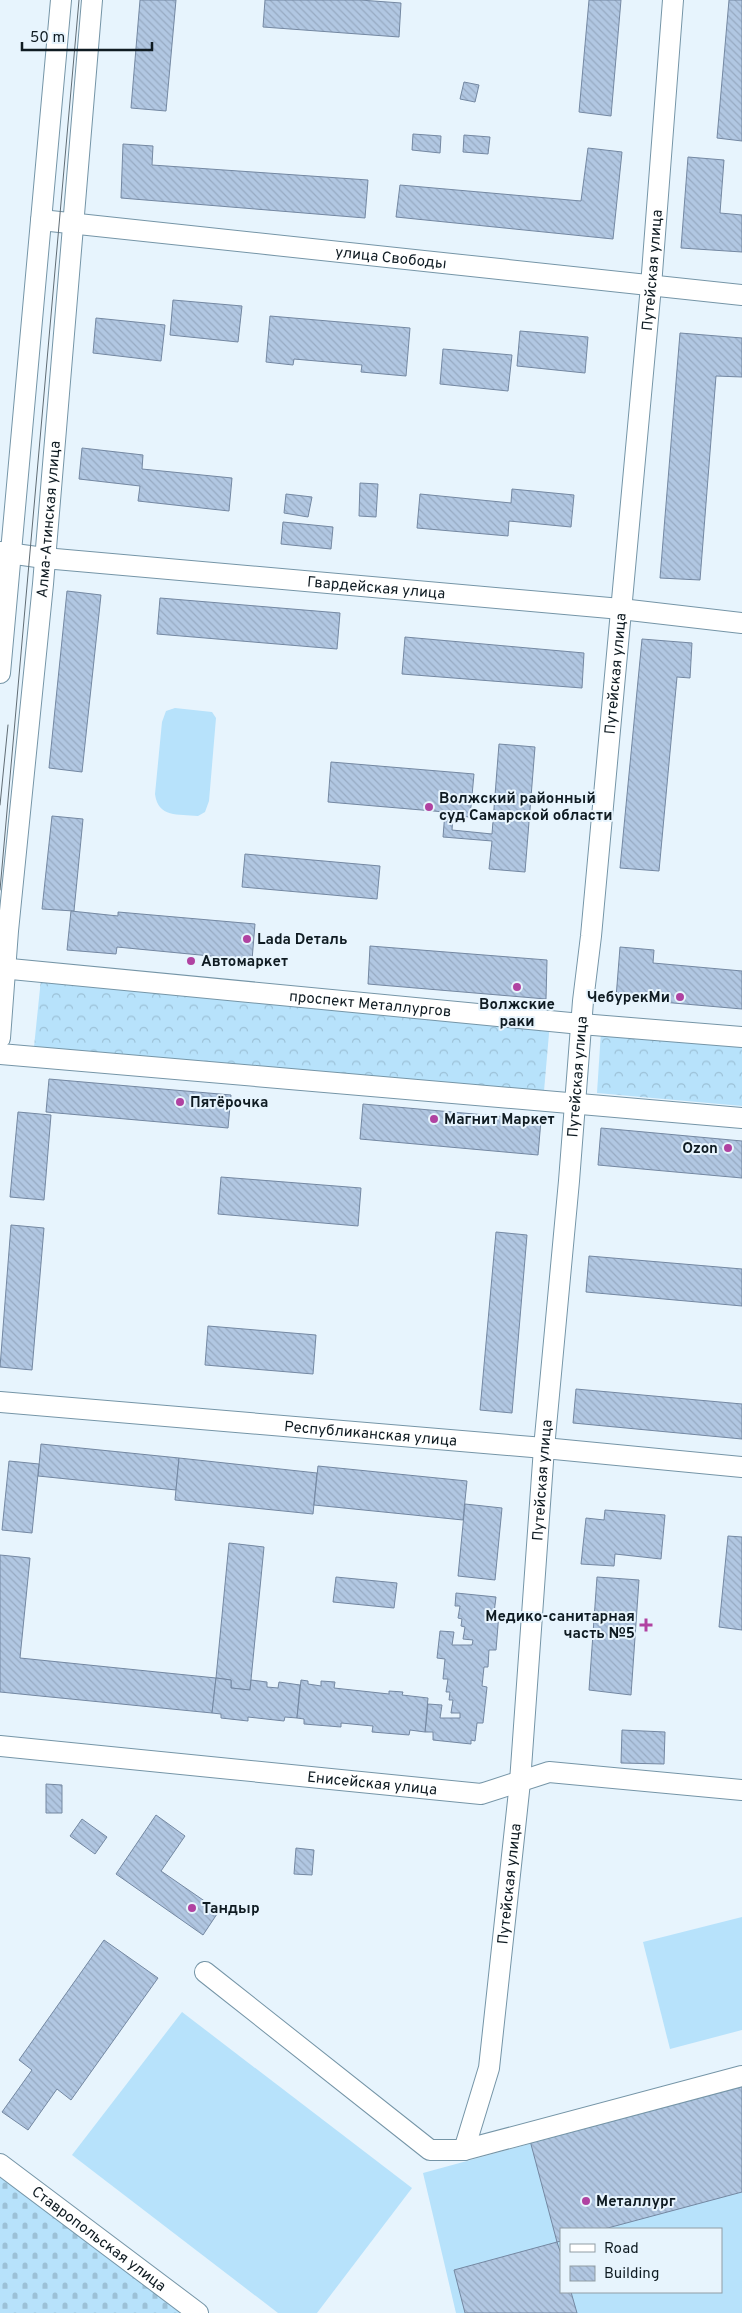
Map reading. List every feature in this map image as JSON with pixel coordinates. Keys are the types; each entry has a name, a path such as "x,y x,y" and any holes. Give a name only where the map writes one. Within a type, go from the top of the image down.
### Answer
{"street":[{"path":"0,673 5,552 42,220 61,0"},
{"name":"Алма-Атинская улица","path":"0,1038 2,968 44,558 92,0"},
{"name":"Путейская улица","path":"464,2150 489,2068 520,1782 544,1448 581,1024 591,936 651,286 673,0"},
{"name":"улица Свободы","path":"42,220 742,295"},
{"name":"Гвардейская улица","path":"5,552 44,558 621,609 742,623"},
{"name":"проспект Металлургов","path":"2,968 581,1024 742,1037"},
{"path":"0,1054 742,1118"},
{"name":"Республиканская улица","path":"0,1402 544,1448 742,1467"},
{"name":"Енисейская улица","path":"0,1746 481,1794 550,1772 742,1790"},
{"path":"205,1972 430,2150 464,2150 742,2076"},
{"name":"Ставропольская улица","path":"0,2164 198,2313"}],"green space":[{"path":"175,708 212,712 216,718 209,801 205,812 198,816 165,811 157,802 155,794 162,722 166,711"},
{"path":"41,979 550,1022 544,1091 34,1047"},
{"path":"601,1032 742,1044 742,1106 597,1093"},
{"path":"742,1917 742,2030 670,2049 643,1942"},
{"path":"182,2012 412,2188 317,2313 278,2313 72,2155"},
{"name":"Металлург","path":"742,2086 742,2313 456,2313 423,2173"},
{"path":"0,2170 184,2313 0,2313"}],"building":[{"path":"140,0 176,0 166,111 131,108"},
{"path":"265,0 360,0 401,3 399,37 263,27"},
{"path":"589,0 621,0 611,116 579,112"},
{"path":"729,0 742,0 742,141 717,138"},
{"path":"464,82 479,85 475,102 460,99"},
{"path":"413,134 441,136 440,153 412,150"},
{"path":"464,135 490,137 488,154 463,152"},
{"path":"123,144 153,146 152,165 368,180 365,218 121,198"},
{"path":"588,148 622,152 613,239 396,217 400,185 581,201"},
{"path":"688,157 724,160 720,213 742,215 742,252 681,248"},
{"path":"173,300 242,306 238,342 170,335"},
{"path":"270,316 410,328 406,376 361,372 362,365 294,359 293,365 266,362"},
{"path":"96,318 165,325 161,361 93,353"},
{"path":"520,331 588,337 585,373 517,366"},
{"path":"680,333 742,338 742,377 716,376 700,580 660,578"},
{"path":"443,349 512,355 508,391 440,384"},
{"path":"82,448 143,455 142,469 232,478 229,511 138,501 140,486 79,479"},
{"path":"360,483 378,484 376,517 359,516"},
{"path":"512,489 574,495 571,527 509,521 508,536 417,528 420,494 511,503"},
{"path":"286,494 312,497 308,517 284,513"},
{"path":"283,522 333,527 331,549 281,544"},
{"path":"67,591 101,595 82,772 49,768"},
{"path":"160,598 340,613 337,649 157,634"},
{"path":"405,637 584,653 582,688 402,674"},
{"path":"642,639 692,643 690,678 677,677 659,871 620,868"},
{"name":"Волжский районный суд Самарской области","path":"499,744 535,747 525,872 489,869 492,841 443,837 445,812 328,802 331,762 474,774 470,817 453,816 452,830 492,834"},
{"path":"52,816 83,819 74,911 42,909"},
{"path":"245,854 380,866 377,899 242,887"},
{"path":"71,911 118,916 118,912 255,924 252,960 117,947 116,954 67,950"},
{"path":"370,946 547,960 546,999 368,984"},
{"path":"620,947 654,950 653,963 742,971 742,1009 616,998"},
{"path":"49,1079 231,1095 228,1128 46,1112"},
{"path":"363,1104 541,1120 538,1155 360,1139"},
{"path":"18,1112 51,1115 44,1200 10,1197"},
{"path":"601,1128 742,1141 742,1178 598,1165"},
{"path":"221,1177 361,1188 358,1226 218,1214"},
{"path":"11,1225 44,1228 32,1370 0,1367"},
{"path":"496,1232 527,1235 512,1413 480,1410"},
{"path":"589,1256 742,1269 742,1306 586,1292"},
{"path":"208,1326 316,1335 313,1374 205,1365"},
{"path":"576,1389 742,1404 742,1439 573,1423"},
{"path":"41,1444 179,1458 176,1490 38,1476"},
{"path":"179,1458 317,1473 313,1514 175,1500"},
{"path":"9,1461 39,1464 32,1533 2,1530"},
{"path":"318,1466 467,1481 463,1520 314,1505"},
{"path":"465,1504 502,1508 495,1580 458,1576"},
{"path":"605,1510 665,1515 661,1559 615,1554 614,1566 581,1564 586,1518 604,1520"},
{"path":"728,1536 742,1537 742,1630 719,1627"},
{"path":"229,1543 264,1547 250,1690 231,1688 231,1680 216,1678"},
{"path":"0,1555 30,1558 20,1658 216,1678 212,1713 0,1692"},
{"path":"336,1577 397,1583 394,1608 333,1602"},
{"path":"597,1577 639,1580 631,1695 589,1690"},
{"path":"456,1593 496,1597 494,1613 499,1613 496,1650 489,1650 488,1667 484,1667 482,1686 487,1687 483,1723 477,1723 475,1741 471,1740 471,1744 433,1740 433,1732 425,1732 428,1704 442,1705 440,1718 460,1718 460,1713 451,1713 453,1700 449,1700 450,1692 446,1692 448,1679 443,1679 445,1659 437,1658 440,1631 454,1632 452,1645 472,1645 473,1640 463,1639 465,1627 461,1626 462,1619 458,1618 460,1606 455,1606"},
{"path":"216,1678 231,1680 231,1688 250,1690 251,1680 267,1682 267,1687 278,1688 279,1682 300,1685 297,1718 285,1717 284,1721 248,1717 248,1721 221,1718 221,1714 212,1713"},
{"path":"301,1680 308,1681 308,1684 321,1686 321,1681 335,1682 334,1688 389,1694 389,1691 403,1692 402,1695 428,1698 425,1732 410,1730 409,1735 372,1732 373,1726 341,1723 341,1727 304,1724 304,1719 297,1718"},
{"path":"622,1730 665,1732 664,1764 621,1763"},
{"path":"46,1784 62,1785 62,1813 46,1813"},
{"path":"156,1815 185,1836 161,1871 219,1911 203,1935 116,1874"},
{"path":"82,1819 107,1837 95,1854 70,1836"},
{"path":"296,1848 314,1850 312,1875 294,1874"},
{"path":"104,1940 158,1978 71,2100 57,2089 28,2130 2,2112 32,2070 19,2060"},
{"path":"742,2076 742,2192 608,2228 560,2228 560,2241 557,2242 528,2133"},
{"path":"557,2242 560,2251 560,2293 571,2293 577,2313 465,2313 454,2270"}],"tram line":[{"path":"0,890 79,0"},
{"path":"0,805 8,725"}],"place":[{"name":"Волжский районный суд Самарской области","path":"429,807"},
{"name":"Lada Dеталь","path":"247,939"},
{"name":"Автомаркет","path":"191,961"},
{"name":"Волжские раки","path":"517,987"},
{"name":"ЧебурекМи","path":"680,997"},
{"name":"Пятёрочка","path":"180,1102"},
{"name":"Магнит Маркет","path":"434,1119"},
{"name":"Ozon","path":"728,1148"},
{"name":"Медико-санитарная часть №5","path":"646,1625"},
{"name":"Тандыр","path":"192,1908"},
{"name":"Металлург","path":"586,2201"}]}
